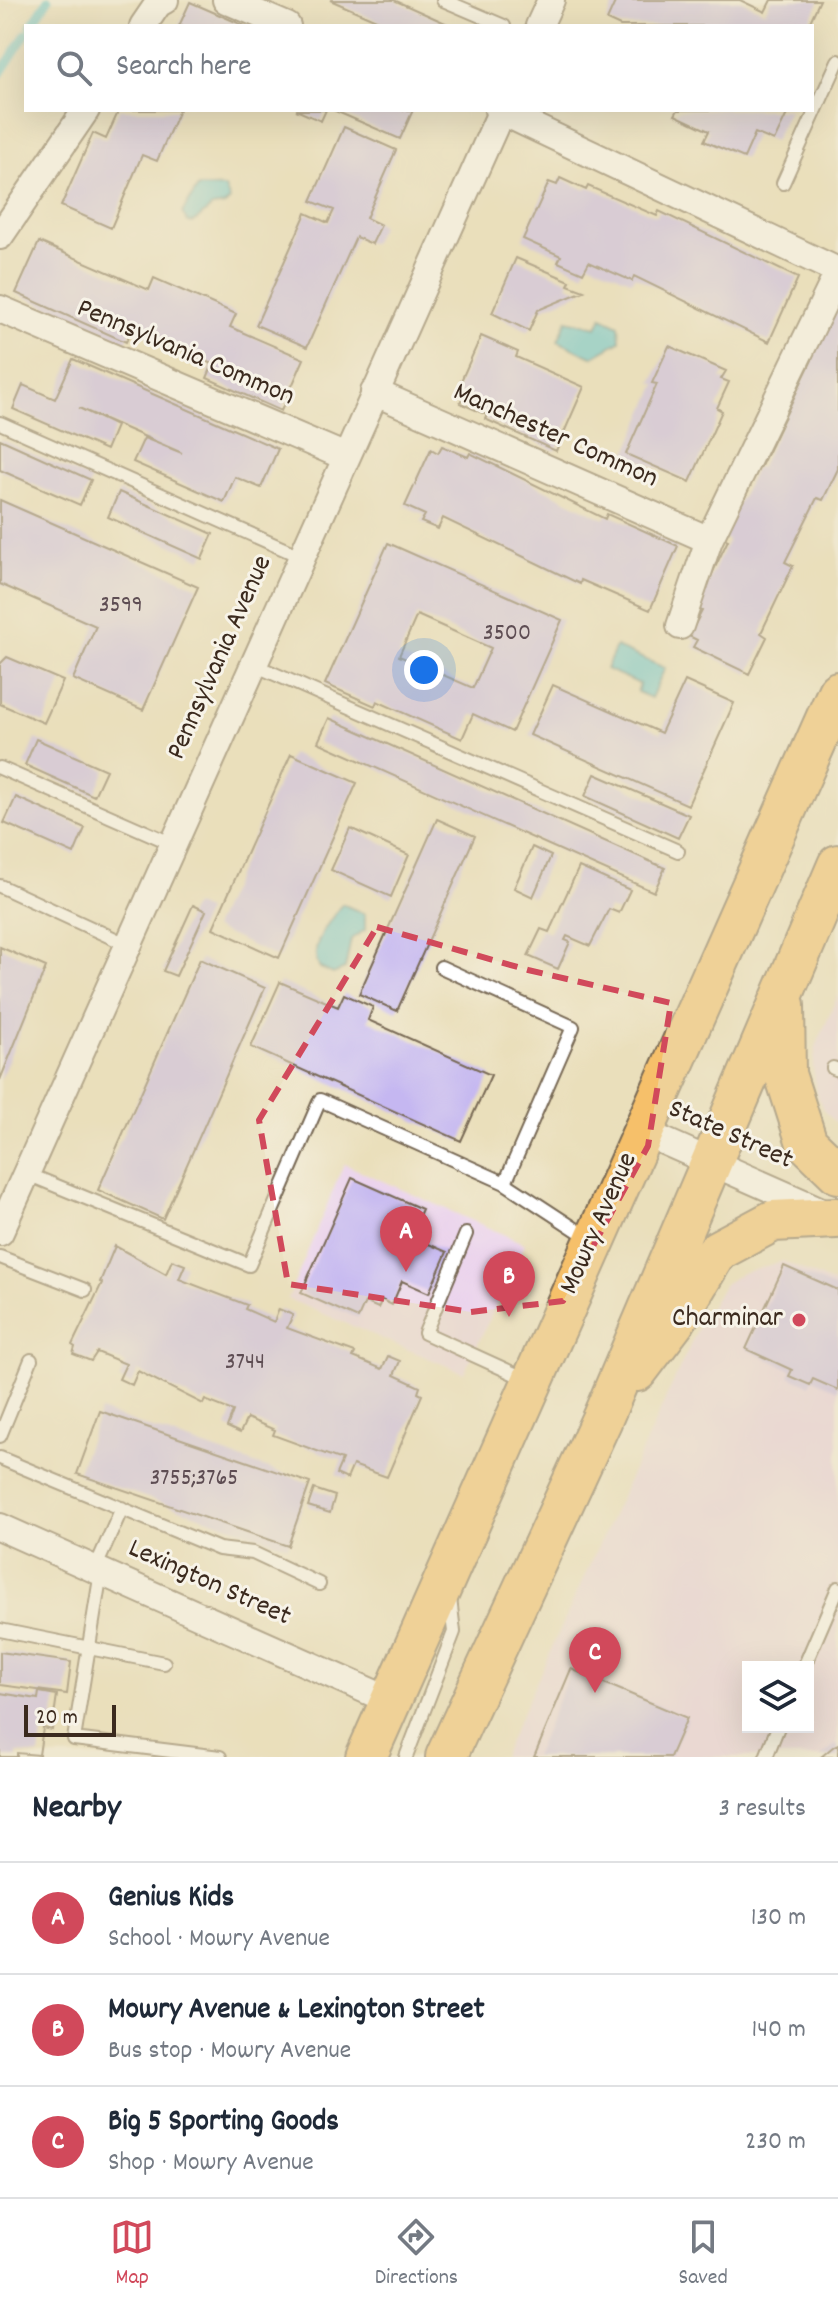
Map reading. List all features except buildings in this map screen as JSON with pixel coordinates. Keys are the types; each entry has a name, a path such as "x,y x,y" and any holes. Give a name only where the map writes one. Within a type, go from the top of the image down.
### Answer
{"main road":[{"name":"Mowry Avenue","path":"366,1757 838,692"},
{"path":"446,1757 602,1419 709,1161 835,879"},
{"path":"784,989 785,1074 807,1143 838,1173"},
{"path":"602,1419 675,1321 717,1251 773,1221 837,1218"}],"street":[{"path":"145,24 165,0"},
{"path":"226,0 282,24"},
{"path":"540,24 551,0"},
{"path":"0,236 85,112"},
{"name":"Pennsylvania Avenue","path":"0,1232 499,112"},
{"path":"504,112 838,272 709,540 680,626"},
{"name":"Pennsylvania Common","path":"0,309 346,457"},
{"name":"Manchester Common","path":"374,392 709,540"},
{"name":"State Street","path":"641,1131 837,1218"},
{"name":"Lexington Street","path":"0,1527 391,1701"}],"lane":[{"path":"443,0 499,24"},
{"path":"783,183 838,61"},
{"path":"0,423 302,557"},
{"path":"252,664 678,851"},
{"path":"0,768 173,844"},
{"path":"0,886 128,945"},
{"path":"441,967 573,1027 505,1183"},
{"path":"25,1173 249,1265 320,1100 505,1183 593,1241"},
{"path":"466,1234 425,1333 531,1381"},
{"path":"0,1257 85,1290"},
{"path":"0,1436 31,1360"},
{"path":"0,1458 219,1549 253,1553 319,1584"},
{"path":"122,1508 98,1570 74,1739 220,1757"},
{"path":"406,1757 454,1632 446,1575"},
{"path":"807,1661 838,1588"},
{"path":"0,1630 89,1645 164,1663"},
{"path":"766,1757 776,1733"}],"highlighted area":[{"path":"377,927 528,970 671,1003 648,1146 563,1301 471,1312 288,1284 259,1120"}],"shaded area":[{"path":"838,995 838,1125 823,1110 816,1091 813,1066 816,1047"},
{"path":"344,1164 525,1244 464,1373 288,1299"},
{"path":"783,1261 838,1286 838,1757 502,1757 697,1330 724,1284 742,1273"}],"water":[{"path":"198,187 225,188 230,200 225,205 212,207 193,223 188,222 182,213"},
{"path":"602,317 619,325 620,341 592,357 558,341 567,320 597,327"},
{"path":"616,647 665,668 651,698 637,692 640,684 606,669"},
{"path":"342,904 365,914 365,930 351,939 345,969 333,974 320,968 316,952 321,934"}],"waterway":[{"path":"32,24 48,0"},
{"path":"0,74 24,37"}],"place":[{"name":"Genius Kids","path":"406,1272"},
{"name":"Mowry Avenue & Lexington Street","path":"509,1317"},
{"name":"Charminar","path":"799,1320"},
{"name":"Big 5 Sporting Goods","path":"595,1693"}]}
